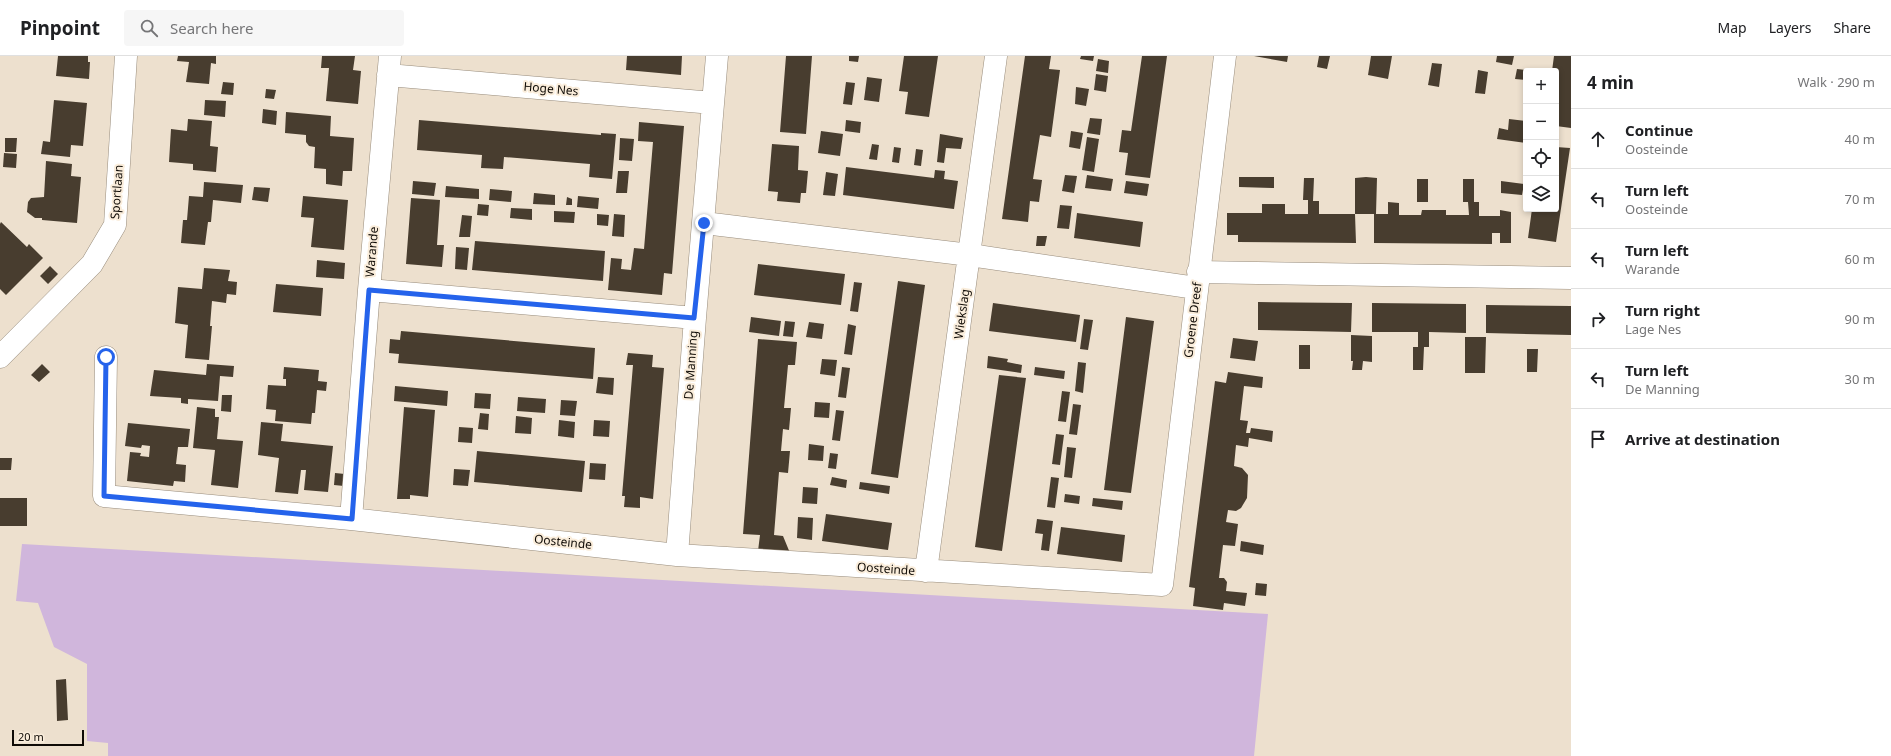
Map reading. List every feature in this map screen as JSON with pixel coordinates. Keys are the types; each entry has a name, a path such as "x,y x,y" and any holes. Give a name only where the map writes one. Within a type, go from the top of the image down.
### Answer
{"street":[{"name":"Sportlaan","path":"0,357 92,264 114,225 126,56"},
{"name":"De Manning","path":"677,555 694,318 704,223 717,56"},
{"name":"Wiekslag","path":"926,571 996,56"},
{"name":"Groene Dreef","path":"1162,585 1197,280 1225,56"},
{"name":"Hoge Nes","path":"389,66 713,103"},
{"name":"Warande","path":"352,519 369,290 389,66"},
{"path":"704,223 970,255 1197,280 1571,278"},
{"path":"369,290 694,318"},
{"name":"Oosteinde","path":"106,357 104,496 352,519 677,555 1162,585"}],"shaded area":[{"path":"22,544 1268,614 1254,756 108,756 108,743 87,741 87,664 54,647 38,603 16,601"}],"building":[{"path":"58,56 88,56 88,62 90,62 89,79 56,76"},
{"path":"178,56 216,56 216,64 211,63 209,84 186,82 189,62 177,61"},
{"path":"322,56 355,56 353,70 361,71 358,104 326,101 329,68 321,68"},
{"path":"627,56 682,56 681,75 626,70"},
{"path":"786,56 812,56 806,134 780,132"},
{"path":"849,56 859,56 858,62 849,61"},
{"path":"904,56 938,56 929,117 905,114 908,92 899,91"},
{"path":"1025,56 1051,56 1049,69 1060,70 1051,137 1040,135 1033,179 1042,180 1039,202 1030,201 1028,222 1002,219"},
{"path":"1081,56 1094,56 1093,61 1080,59"},
{"path":"1142,56 1167,56 1150,178 1125,175 1128,153 1119,152 1122,130 1131,131"},
{"path":"1254,56 1288,56 1287,62"},
{"path":"1319,56 1330,56 1327,69 1317,67"},
{"path":"1371,56 1392,56 1388,79 1368,75"},
{"path":"1497,56 1514,56 1512,65 1496,62"},
{"path":"1554,56 1571,56 1571,128 1559,126 1559,68 1552,68"},
{"path":"1098,59 1109,61 1108,73 1096,71"},
{"path":"1432,63 1442,64 1439,87 1428,85"},
{"path":"1517,69 1523,70 1523,80 1515,79"},
{"path":"1478,70 1488,72 1485,94 1475,93"},
{"path":"1096,74 1108,76 1106,92 1094,90"},
{"path":"867,77 882,79 879,102 864,100"},
{"path":"223,82 234,83 233,95 221,94"},
{"path":"846,82 855,83 852,105 843,104"},
{"path":"1076,87 1089,89 1086,106 1075,104"},
{"path":"266,89 276,90 274,99 265,98"},
{"path":"54,100 87,103 83,146 71,145 70,157 41,154 43,141 50,142"},
{"path":"205,100 226,101 225,117 204,115"},
{"path":"263,109 277,111 276,125 262,123"},
{"path":"286,112 331,116 330,136 354,138 352,171 343,171 342,186 326,184 326,169 314,168 315,147 309,146 306,142 306,135 285,133"},
{"path":"1090,118 1102,119 1100,135 1087,133"},
{"path":"188,119 212,121 210,146 218,147 216,172 193,170 193,164 169,162 171,129 187,131"},
{"path":"1509,119 1523,121 1523,143 1497,139 1499,128 1508,130"},
{"path":"419,120 601,135 601,133 616,134 612,179 589,177 590,164 504,157 503,169 481,168 482,155 417,150"},
{"path":"846,120 861,122 860,133 845,131"},
{"path":"639,122 684,126 672,274 664,273 662,295 608,290 611,258 622,259 621,269 631,270 634,248 644,249 653,142 638,141"},
{"path":"821,131 843,134 840,156 818,153"},
{"path":"1071,131 1083,133 1080,149 1069,147"},
{"path":"940,134 963,138 961,149 946,148 944,163 937,162"},
{"path":"1087,137 1099,139 1094,172 1082,170"},
{"path":"5,138 17,138 16,152 5,152"},
{"path":"620,138 634,139 632,161 619,160"},
{"path":"772,144 799,146 798,170 808,171 806,193 801,193 800,203 777,201 778,192 768,191"},
{"path":"872,144 879,145 877,160 869,159"},
{"path":"894,147 901,148 899,163 892,162"},
{"path":"1559,147 1570,148 1556,242 1528,238 1532,212 1559,212"},
{"path":"916,149 923,150 921,166 914,165"},
{"path":"4,153 17,154 16,168 3,167"},
{"path":"46,161 72,164 71,176 81,177 77,223 42,220 42,218 35,218 27,212 28,202 31,198 44,197"},
{"path":"846,167 934,178 935,170 945,171 944,179 958,181 954,209 843,195"},
{"path":"618,171 629,171 627,193 616,193"},
{"path":"826,172 838,174 835,196 823,195"},
{"path":"1065,175 1077,176 1074,193 1062,191"},
{"path":"1087,175 1113,179 1111,191 1085,188"},
{"path":"1239,177 1274,177 1274,188 1239,187"},
{"path":"1304,178 1314,178 1313,201 1319,201 1319,214 1355,214 1356,243 1238,242 1238,235 1227,235 1227,213 1262,213 1262,204 1285,204 1285,214 1308,214 1308,200 1303,200"},
{"path":"1355,178 1377,178 1376,214 1388,214 1388,202 1399,203 1399,215 1421,215 1422,210 1446,210 1446,215 1469,215 1468,202 1463,202 1463,179 1474,179 1474,202 1479,202 1479,216 1500,216 1500,210 1511,212 1511,243 1500,243 1500,233 1492,233 1492,244 1374,243 1374,214 1355,214"},
{"path":"1417,179 1428,179 1428,202 1417,202"},
{"path":"413,181 436,183 434,196 412,194"},
{"path":"1126,181 1149,184 1147,196 1124,193"},
{"path":"1501,181 1523,184 1522,195 1501,193"},
{"path":"204,182 243,185 241,203 213,200 211,222 208,222 205,245 181,243 183,220 187,220 189,196 203,197"},
{"path":"446,186 479,189 479,199 445,197"},
{"path":"254,187 270,188 268,202 252,200"},
{"path":"490,189 512,191 511,202 489,200"},
{"path":"534,193 555,195 555,205 533,204"},
{"path":"303,196 348,200 344,250 311,247 314,218 301,217"},
{"path":"578,196 599,198 598,209 577,207"},
{"path":"567,197 572,199 572,205 566,205"},
{"path":"411,198 440,200 437,245 444,245 442,267 406,264"},
{"path":"478,204 489,205 488,216 477,215"},
{"path":"1060,205 1072,206 1069,229 1057,228"},
{"path":"511,208 532,209 532,220 510,218"},
{"path":"554,211 575,212 574,223 554,222"},
{"path":"1077,213 1143,222 1140,247 1074,238"},
{"path":"597,214 609,215 608,226 597,225"},
{"path":"614,214 625,215 624,237 612,236"},
{"path":"462,215 472,216 470,237 459,237"},
{"path":"1,222 27,247 29,244 43,258 6,295 0,289"},
{"path":"1037,236 1047,236 1045,246 1036,246"},
{"path":"475,241 605,251 603,281 472,270"},
{"path":"456,247 469,248 467,270 455,269"},
{"path":"317,260 345,263 344,279 316,277"},
{"path":"758,264 845,274 841,305 754,295"},
{"path":"50,266 58,274 48,284 40,276"},
{"path":"204,268 230,270 228,281 237,282 236,295 227,294 226,303 212,301 210,326 212,326 209,360 185,358 188,325 175,323 178,287 202,289"},
{"path":"898,281 925,285 898,478 871,474"},
{"path":"854,282 862,283 858,312 850,311"},
{"path":"276,284 323,288 321,316 273,312"},
{"path":"1258,302 1352,303 1351,332 1258,330"},
{"path":"993,303 1080,315 1076,342 989,331"},
{"path":"1372,303 1466,304 1466,333 1429,332 1429,347 1424,347 1423,370 1413,370 1413,347 1418,347 1418,332 1372,332"},
{"path":"1486,305 1571,306 1571,335 1486,333"},
{"path":"751,317 781,321 779,336 749,332"},
{"path":"1126,317 1154,321 1131,493 1104,490"},
{"path":"1084,319 1093,320 1088,350 1080,349"},
{"path":"785,321 795,322 793,337 783,336"},
{"path":"809,322 824,324 822,339 806,337"},
{"path":"848,324 856,326 852,355 844,354"},
{"path":"401,331 595,348 593,379 398,363 399,354 389,353 390,339 400,340"},
{"path":"1351,335 1372,336 1372,362 1363,361 1362,370 1352,370 1353,361 1351,361"},
{"path":"1465,337 1486,337 1485,373 1465,373"},
{"path":"1233,338 1258,341 1255,361 1230,358"},
{"path":"758,339 797,342 795,365 788,365 784,408 791,408 789,430 783,429 781,451 790,451 788,473 779,472 774,535 783,536 790,553 758,551 760,535 743,534"},
{"path":"1299,345 1310,345 1310,369 1299,369"},
{"path":"1527,349 1538,349 1537,372 1527,372"},
{"path":"628,353 653,355 652,367 664,368 653,499 640,497 640,508 624,507 625,496 622,496 633,365 626,365"},
{"path":"988,356 1008,359 1007,362 1022,365 1021,373 987,368"},
{"path":"822,359 837,360 835,376 820,374"},
{"path":"1078,362 1086,363 1083,393 1075,391"},
{"path":"42,364 50,372 39,382 31,375"},
{"path":"207,364 234,366 233,377 220,376 218,401 188,399 188,404 181,403 181,398 150,396 154,370 206,375"},
{"path":"284,367 319,370 318,381 327,382 326,391 317,390 315,413 312,413 311,424 275,421 276,410 266,409 268,385 286,386 286,379 283,379"},
{"path":"842,367 850,368 846,398 838,397"},
{"path":"1035,367 1065,371 1064,379 1034,375"},
{"path":"1228,372 1263,377 1262,388 1244,386 1240,420 1248,421 1246,433 1250,433 1251,428 1273,431 1272,442 1249,438 1248,447 1236,445 1234,466 1242,468 1248,475 1247,498 1241,508 1236,511 1228,510 1226,522 1238,524 1235,546 1223,545 1219,578 1224,578 1227,582 1226,591 1247,593 1245,606 1224,603 1223,610 1193,606 1195,588 1189,587 1215,381 1226,383"},
{"path":"999,375 1026,378 1002,551 975,547"},
{"path":"598,377 614,378 613,395 596,393"},
{"path":"395,386 448,391 447,406 394,401"},
{"path":"1062,391 1070,392 1066,422 1058,421"},
{"path":"475,393 491,394 490,409 474,408"},
{"path":"222,395 232,395 231,412 221,411"},
{"path":"518,397 546,399 545,413 517,411"},
{"path":"561,400 577,401 575,416 560,415"},
{"path":"815,402 830,403 829,418 814,417"},
{"path":"1073,404 1081,405 1077,435 1069,434"},
{"path":"197,407 215,409 215,417 219,417 217,439 243,441 238,488 211,485 215,450 193,448"},
{"path":"404,407 435,410 428,497 410,495 410,499 397,499"},
{"path":"836,410 844,411 840,441 832,440"},
{"path":"480,413 489,414 488,430 478,429"},
{"path":"516,416 532,418 531,434 515,433"},
{"path":"559,420 575,422 574,438 558,436"},
{"path":"594,420 610,421 609,437 593,436"},
{"path":"261,422 283,424 281,441 333,446 328,492 304,490 306,470 301,470 298,494 275,492 279,458 258,455"},
{"path":"128,423 190,429 188,447 178,447 176,464 186,465 185,482 174,481 173,486 127,481 130,452 141,453 140,456 149,457 150,446 142,445 141,448 125,446"},
{"path":"459,427 473,428 472,443 458,442"},
{"path":"1056,434 1064,435 1060,465 1052,464"},
{"path":"809,444 824,446 823,461 808,460"},
{"path":"1067,447 1076,448 1072,478 1064,477"},
{"path":"477,451 585,461 582,492 474,482"},
{"path":"830,453 838,454 836,469 828,468"},
{"path":"0,458 12,458 11,470 0,470"},
{"path":"590,463 606,464 605,480 589,479"},
{"path":"454,469 470,470 468,486 453,485"},
{"path":"335,473 345,474 344,486 334,485"},
{"path":"832,477 847,480 846,488 830,485"},
{"path":"1051,477 1059,478 1055,508 1047,507"},
{"path":"860,482 890,486 889,494 859,489"},
{"path":"803,487 818,488 817,504 802,503"},
{"path":"1065,494 1080,496 1079,504 1064,502"},
{"path":"0,498 27,498 27,526 0,526"},
{"path":"1093,498 1123,501 1122,510 1092,506"},
{"path":"826,514 892,523 888,550 822,541"},
{"path":"798,517 813,518 812,540 797,538"},
{"path":"1037,519 1053,521 1049,551 1041,550 1043,534 1035,533"},
{"path":"1061,527 1125,535 1122,562 1057,554"},
{"path":"1241,541 1264,545 1263,555 1240,551"},
{"path":"1256,583 1267,584 1266,596 1255,595"},
{"path":"66,679 68,720 57,721 56,680"}],"route":[{"path":"106,357 104,496 352,519 369,290 694,318 704,223"}]}
